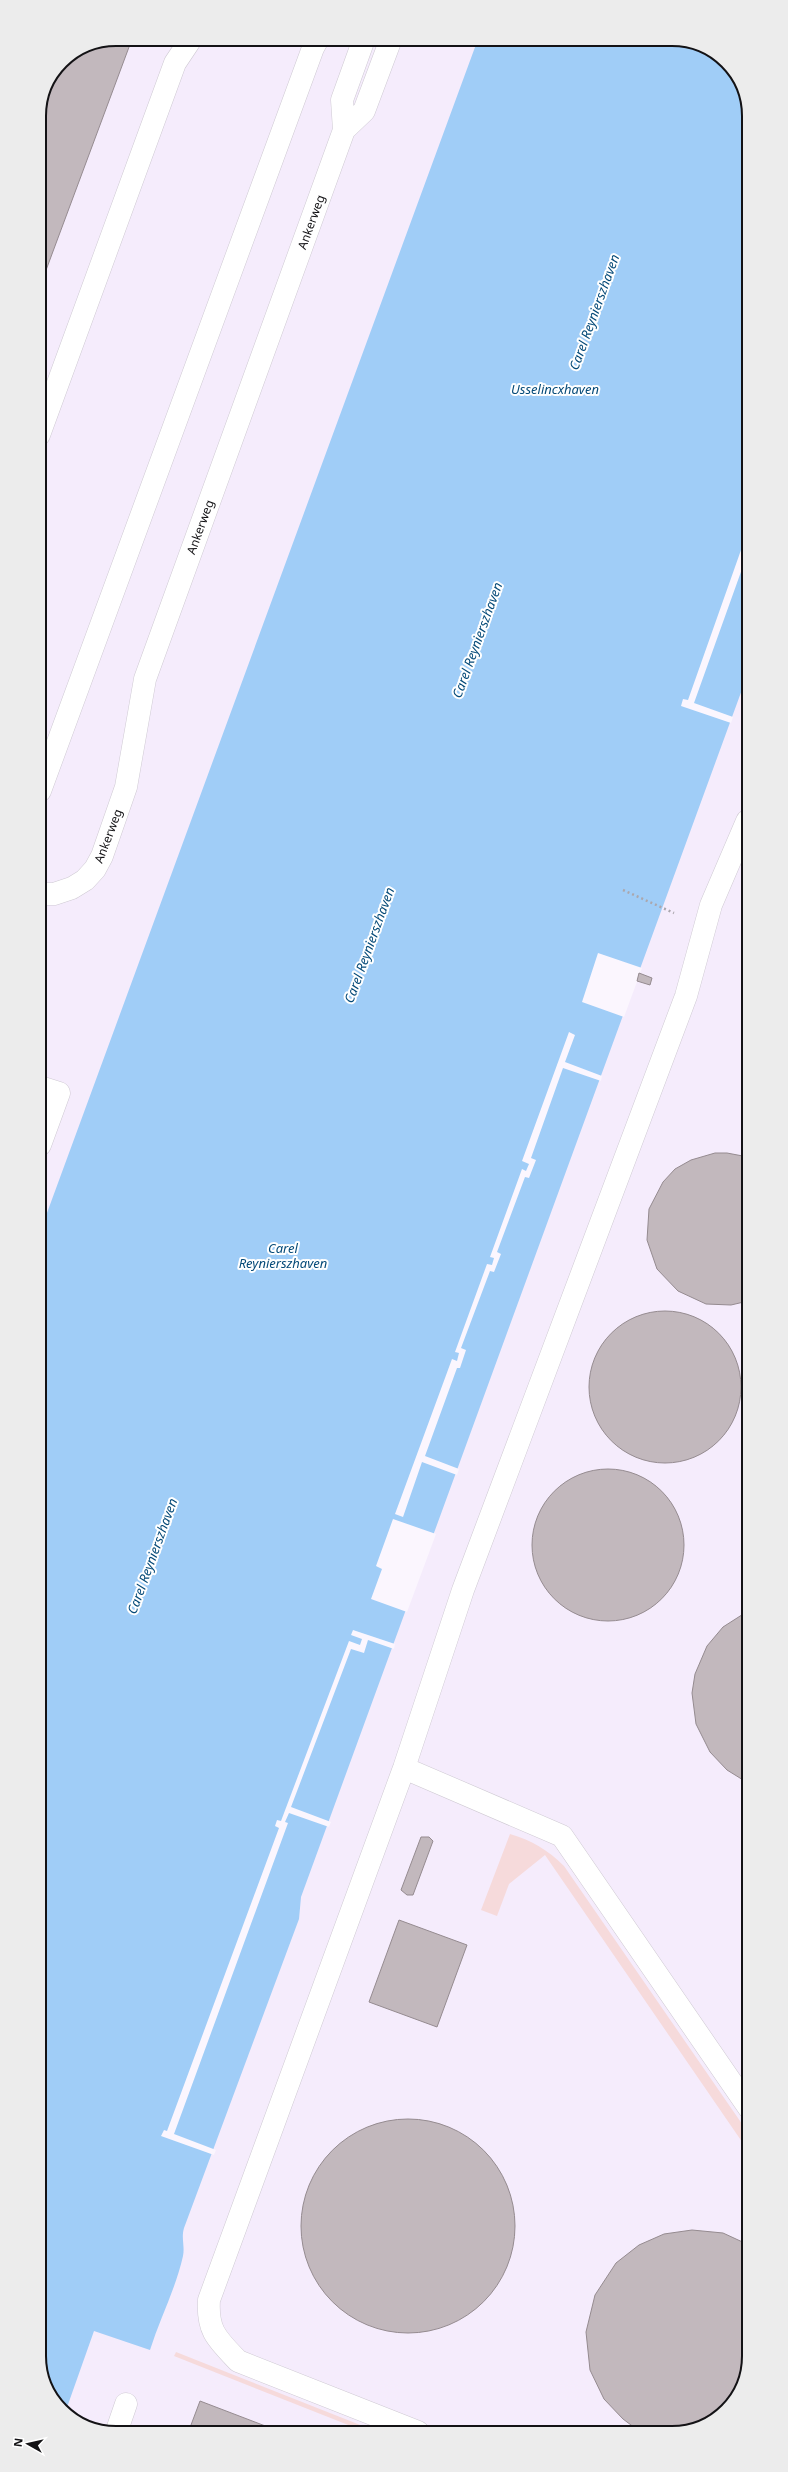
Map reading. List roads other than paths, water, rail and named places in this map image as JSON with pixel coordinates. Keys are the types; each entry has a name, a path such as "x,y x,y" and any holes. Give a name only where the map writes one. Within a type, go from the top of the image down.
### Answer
{"lane":[{"path":"46,416 174,63 186,46"},
{"path":"46,775 314,46"},
{"name":"Ankerweg","path":"46,894 54,894 72,888 85,880 102,856 126,786 145,679 344,130 342,100 361,46"},
{"name":"Ankerweg","path":"344,130 364,111 388,46"},
{"path":"403,2426 238,2361 220,2343 213,2332 208,2316 209,2300 404,1768 463,1590 686,996 711,905 742,833"},
{"path":"46,1089 59,1094 46,1129"},
{"path":"404,1768 562,1836 742,2098"},
{"path":"118,2426 126,2404"}],"water":[{"name":"Carel Reynierszhaven","path":"475,46 677,46 686,47 707,55 728,73 733,81 740,98 742,116 742,690 301,1897 299,1919 184,2228 183,2256 180,2268 150,2350 94,2331 67,2407 53,2387 48,2374 46,2356 46,1216"}],"water label":[{"name":"Usselincxhaven","path":"555,389"}]}
